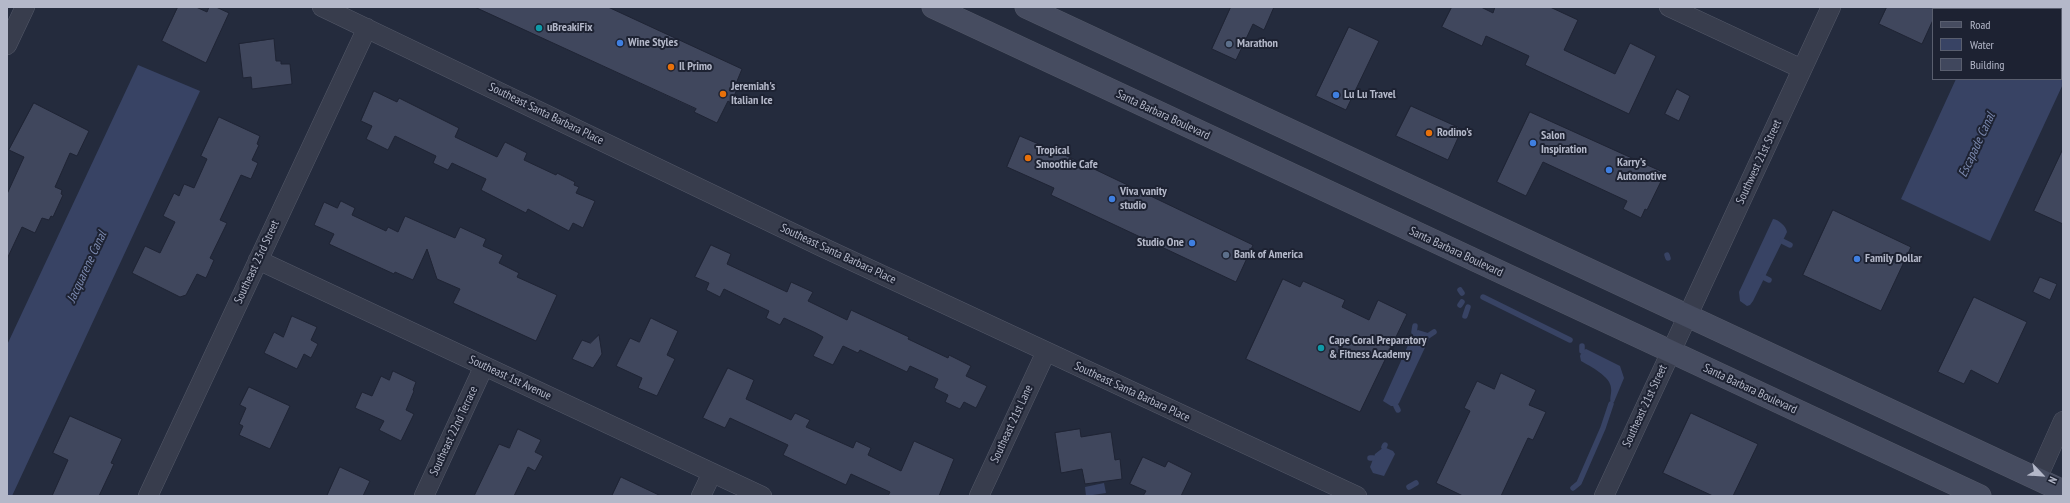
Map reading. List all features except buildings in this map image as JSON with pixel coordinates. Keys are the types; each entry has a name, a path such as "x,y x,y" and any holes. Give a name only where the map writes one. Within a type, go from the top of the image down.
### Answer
{"main road":[{"name":"Santa Barbara Boulevard","path":"933,7 1980,496"},
{"path":"1026,7 1687,317 2063,491"}],"street":[{"path":"7,45 25,7"},
{"name":"Southeast Santa Barbara Place","path":"322,7 1046,352 1331,490 1357,496"},
{"path":"1668,7 1802,69"},
{"name":"Southwest 21st Street","path":"1687,317 1831,7"},
{"name":"Southeast 23rd Street","path":"148,496 367,28"},
{"name":"Southeast 1st Avenue","path":"258,260 762,496"},
{"name":"Southeast 21st Street","path":"1604,496 1687,317"},
{"name":"Southeast 21st Lane","path":"979,496 1046,352"},
{"name":"Southeast 22nd Terrace","path":"424,496 484,366"},
{"path":"2037,479 2063,421"},
{"path":"701,496 712,472"}],"water":[{"name":"Escapade Canal","path":"2063,7 2063,84 1990,241 1901,199 1956,80 2062,80 2062,8 1989,8"},
{"name":"Jacquarene Canal","path":"138,65 200,91 12,496 7,496 7,345"},
{"path":"1773,219 1782,224 1787,232 1753,301 1747,306 1740,301 1739,292"},
{"path":"1418,330 1428,333 1429,339 1399,403 1396,406 1391,406 1383,401 1414,332"},
{"path":"1586,349 1620,366 1624,378 1614,402 1611,404 1611,388 1608,380 1599,372 1581,361 1580,356 1582,351"},
{"path":"1384,447 1393,451 1395,454 1384,476 1373,473 1370,467 1375,454"},
{"path":"1104,483 1106,493 1086,496 1085,487"}],"waterway":[{"path":"1782,241 1790,245"},
{"path":"1763,277 1769,280"},
{"path":"1483,297 1570,340"},
{"path":"1465,316 1468,307"},
{"path":"1414,332 1415,326"},
{"path":"1428,336 1434,332"},
{"path":"1582,346 1582,351"},
{"path":"1573,488 1579,483 1603,428 1611,404"},
{"path":"1396,406 1398,410"},
{"path":"1409,487 1416,483"}],"place":[{"name":"uBreakiFix","path":"539,28"},
{"name":"Wine Styles","path":"620,43"},
{"name":"Marathon","path":"1229,44"},
{"name":"Il Primo","path":"671,67"},
{"name":"Jeremiah's Italian Ice","path":"723,94"},
{"name":"Lu Lu Travel","path":"1336,95"},
{"name":"Rodino's","path":"1429,133"},
{"name":"Salon Inspiration","path":"1533,143"},
{"name":"Tropical Smoothie Cafe","path":"1028,158"},
{"name":"Karry's Automotive","path":"1609,170"},
{"name":"Viva vanity studio","path":"1112,199"},
{"name":"Studio One","path":"1192,243"},
{"name":"Bank of America","path":"1226,255"},
{"name":"Family Dollar","path":"1857,259"},
{"name":"Cape Coral Preparatory & Fitness Academy","path":"1321,348"}]}
